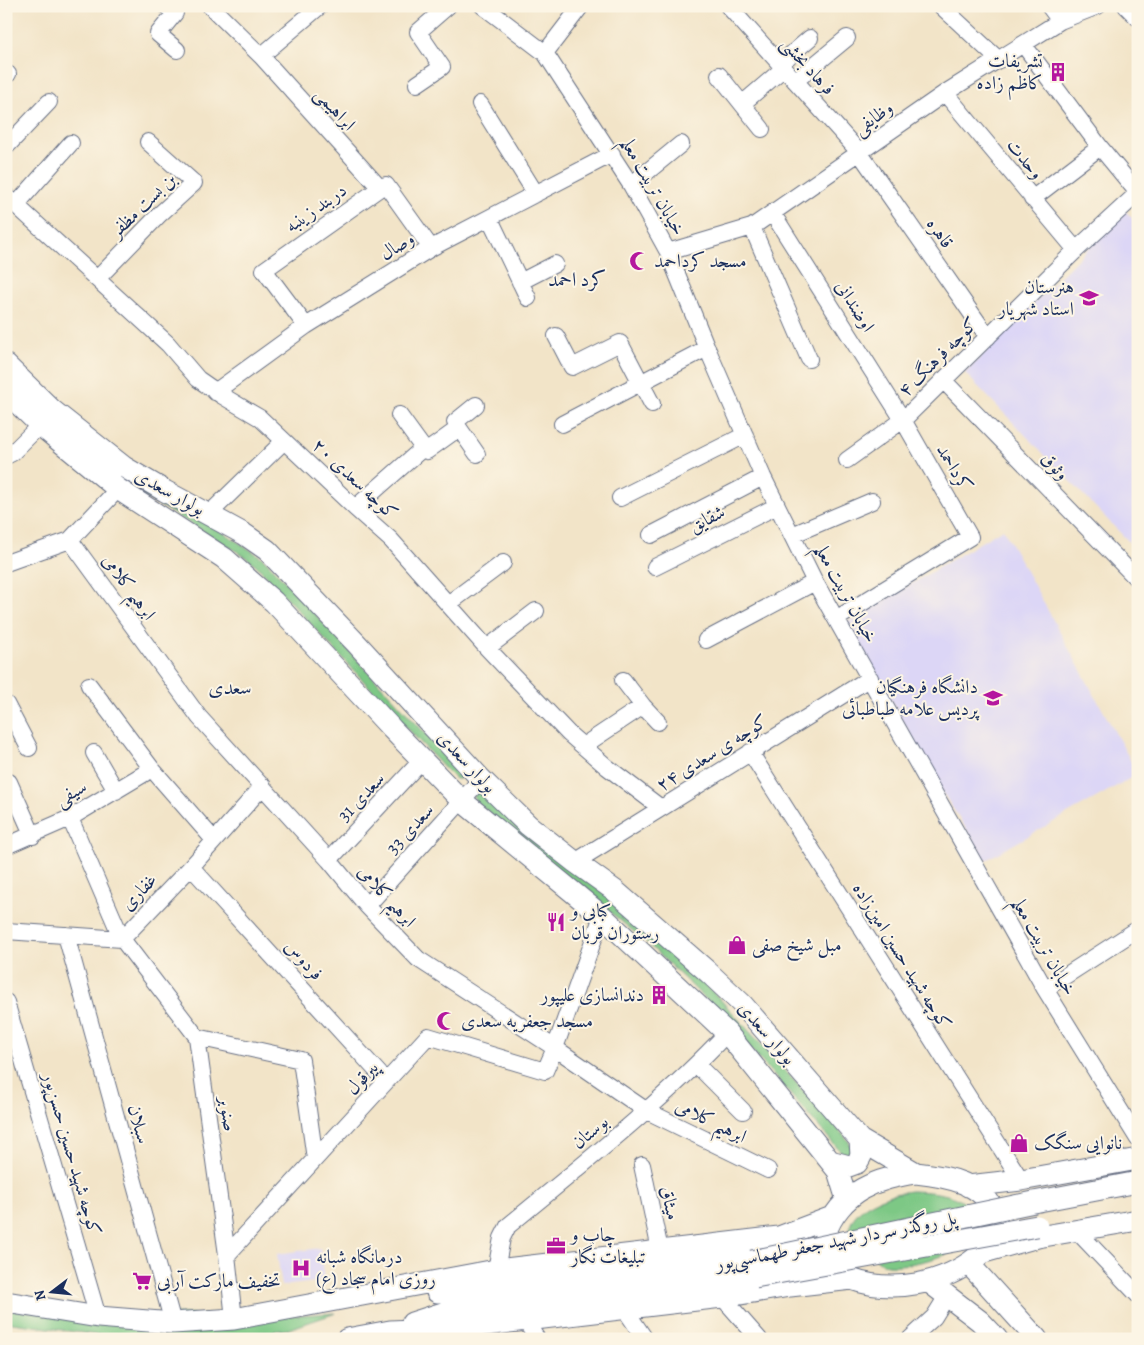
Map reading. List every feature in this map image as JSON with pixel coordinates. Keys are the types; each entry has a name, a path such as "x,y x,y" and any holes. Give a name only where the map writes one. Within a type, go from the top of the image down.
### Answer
{"main road":[{"name":"بولوار سعدی","path":"6,365 46,418 118,489 224,558 274,602 462,801 602,916 727,1033 838,1171 847,1200"},
{"name":"بولوار سعدی","path":"6,392 124,467 210,514 267,550 481,779 528,825 574,862 614,890 742,1004 860,1140 916,1173"},
{"path":"830,1161 849,1166 857,1163 861,1156 860,1140"},
{"path":"968,1186 1021,1180 1138,1159"},
{"path":"975,1259 996,1237 997,1224 992,1205 978,1192 968,1186 937,1175 916,1173 895,1176 880,1180 862,1190 847,1200 832,1217 824,1239 826,1257 838,1273 852,1279 887,1285 929,1282 944,1277 975,1259 1037,1232"},
{"path":"1021,1180 1014,1196 1016,1213 1024,1228 1037,1232 1076,1230 1138,1220"},
{"name":"پل روگذر سردار شهید جعفر طهماسبی‌پور","path":"754,1269 1034,1202 1138,1182"},
{"name":"پل روگذر سردار شهید جعفر طهماسبی‌پور","path":"446,1301 754,1269 1037,1232 1138,1206"},
{"path":"6,1302 98,1317 173,1323 234,1319 496,1270 779,1237 832,1217"},
{"path":"779,1237 792,1248 800,1261 799,1274 790,1286"},
{"path":"975,1259 990,1288 1037,1339"},
{"path":"347,1339 390,1331 460,1328 722,1297 790,1286 852,1279"},
{"path":"952,1300 957,1290 965,1281 973,1279 990,1288"},
{"path":"929,1282 980,1320 997,1339"},
{"path":"385,1291 446,1301"},
{"path":"390,1331 446,1301"}],"street":[{"path":"166,6 175,13 158,34 177,50"},
{"name":"ابراهیمی","path":"210,6 261,56 380,188"},
{"path":"261,56 320,6"},
{"path":"418,84 442,67 418,32 448,6"},
{"name":"خیابان تربیت معلم","path":"483,6 545,53 631,185 668,252 763,477 836,620 1045,990 1138,1139"},
{"path":"545,53 581,6"},
{"name":"فرهاد بخشی","path":"728,6 859,152"},
{"path":"940,6 999,60"},
{"path":"1049,6 1060,21"},
{"name":"وظایفی","path":"668,252 752,227 944,93 1060,21 1098,6"},
{"path":"1126,6 1138,18"},
{"path":"742,104 810,38"},
{"path":"795,81 847,38"},
{"path":"1023,44 1100,147 1138,193"},
{"path":"719,75 762,128"},
{"name":"وحدت","path":"944,93 1076,250"},
{"path":"6,147 48,102"},
{"path":"480,104 536,194"},
{"name":"بن بست مظفر","path":"97,279 160,214 194,183 148,142"},
{"path":"11,201 71,143"},
{"path":"631,185 681,144"},
{"path":"1032,199 1100,147"},
{"name":"قاهره","path":"859,152 988,337"},
{"name":"وصال","path":"216,392 306,326 431,248 612,154"},
{"path":"380,188 386,185 431,248"},
{"name":"دربند زینبه","path":"306,326 264,270 380,188"},
{"name":"کوچه فرهنگ ۴","path":"847,460 903,420 1076,250 1138,193"},
{"name":"کوچه سعدی ۲۰","path":"11,201 168,344 198,378 216,392 260,418 391,540 487,648 583,746 607,767 661,808"},
{"name":"اوضندانی","path":"773,214 903,420"},
{"path":"490,219 528,298"},
{"path":"752,227 809,359"},
{"path":"520,282 555,264"},
{"path":"556,336 572,368 620,343 652,404"},
{"path":"562,424 707,348"},
{"name":"وثوق","path":"944,380 1138,580"},
{"path":"476,405 455,422 477,454"},
{"path":"400,415 427,451 459,428"},
{"path":"6,456 12,453 46,418"},
{"name":"کرداحمد","path":"836,620 970,537 903,420"},
{"path":"620,498 745,435"},
{"path":"210,514 284,441"},
{"path":"355,508 423,448"},
{"path":"651,535 763,477"},
{"path":"6,563 70,540 118,489"},
{"path":"792,535 872,501"},
{"name":"شقایق","path":"655,567 777,506"},
{"name":"ابرهیم کلامی","path":"70,540 199,717 329,860 367,906 418,959 555,1048 647,1111 768,1170"},
{"path":"448,604 503,563"},
{"path":"706,640 816,582"},
{"path":"487,648 536,611"},
{"name":"کوچه ی سعدی ۲۴","path":"574,862 870,678"},
{"path":"624,680 643,706 658,722"},
{"path":"89,685 152,769 214,840"},
{"path":"6,704 29,748"},
{"path":"583,746 643,706"},
{"name":"کوچه شهید حسین امین‌زاده","path":"750,752 1021,1180"},
{"path":"94,753 116,790"},
{"name":"سعدی 31","path":"329,860 422,760"},
{"name":"سیفی","path":"6,846 33,836 70,818 152,769"},
{"name":"سعدی 33","path":"367,906 481,779"},
{"path":"9,782 33,836"},
{"name":"غفاری","path":"6,931 122,939 191,867 263,786"},
{"name":"صنوبر","path":"70,818 122,939 197,1037 234,1319"},
{"name":"فردوس","path":"191,867 386,1081"},
{"path":"555,1048 602,916"},
{"path":"1045,990 1138,929"},
{"name":"سبلان","path":"66,935 173,1323"},
{"name":"کوچه شهید حسین حسن‌پور","path":"6,1002 98,1317"},
{"name":"بوستان","path":"496,1270 502,1238 508,1226 647,1111 727,1033"},
{"name":"پیرقول","path":"227,1255 428,1036 545,1071 555,1048"},
{"path":"197,1037 301,1060 314,1160"},
{"path":"697,1064 743,1112"},
{"name":"میثاق","path":"642,1165 660,1250"},
{"path":"1076,1230 1138,1296"},
{"path":"722,1297 758,1339"},
{"path":"910,1339 952,1300"},
{"path":"624,1308 645,1339"},
{"path":"525,1320 537,1339"}],"shaded area":[{"name":"هنرستان استاد شهریار","path":"1125,211 1138,223 1138,551 965,373"},
{"name":"دانشگاه فرهنگیان پردیس علامه طباطبائی","path":"1003,529 1138,774 986,860 945,796 848,622"},
{"name":"درمانگاه شبانه روزی امام سجاد (ع)","path":"320,1248 324,1281 282,1286 277,1254"}],"green space":[{"path":"56,424 264,559 461,772 462,776 460,779 455,779 449,773 256,565 243,555 134,490"},
{"path":"477,791 487,796 647,929 719,998 848,1140 852,1150 847,1154 841,1152 713,1006 644,940 475,801 474,796"},
{"path":"911,1191 944,1194 963,1202 970,1208 975,1217 978,1229 953,1252 922,1262 899,1265 883,1264 849,1231 852,1222 857,1214 872,1202"},
{"path":"6,1311 282,1316 336,1313 289,1329 215,1339 125,1339 6,1322"}],"place":[{"name":"تشریفات کاظم زاده","path":"1058,72"},
{"name":"مسجد کرداحمد","path":"639,261"},
{"name":"هنرستان استاد شهریار","path":"1089,298"},
{"name":"دانشگاه فرهنگیان پردیس علامه طباطبائی","path":"993,698"},
{"name":"کبابی و رستوران قربان","path":"556,922"},
{"name":"مبل شیخ صفی","path":"737,945"},
{"name":"دندانسازی علیپور","path":"659,995"},
{"name":"مسجد جعفریه سعدی","path":"446,1021"},
{"name":"نانوایی سنگک","path":"1019,1143"},
{"name":"چاپ و تبلیغات نگار","path":"556,1246"},
{"name":"درمانگاه شبانه روزی امام سجاد (ع)","path":"301,1268"},
{"name":"تخفیف مارکت آربی","path":"142,1281"}],"district":[{"name":"کرد احمد","path":"577,279"},
{"name":"سعدی","path":"230,687"}]}
